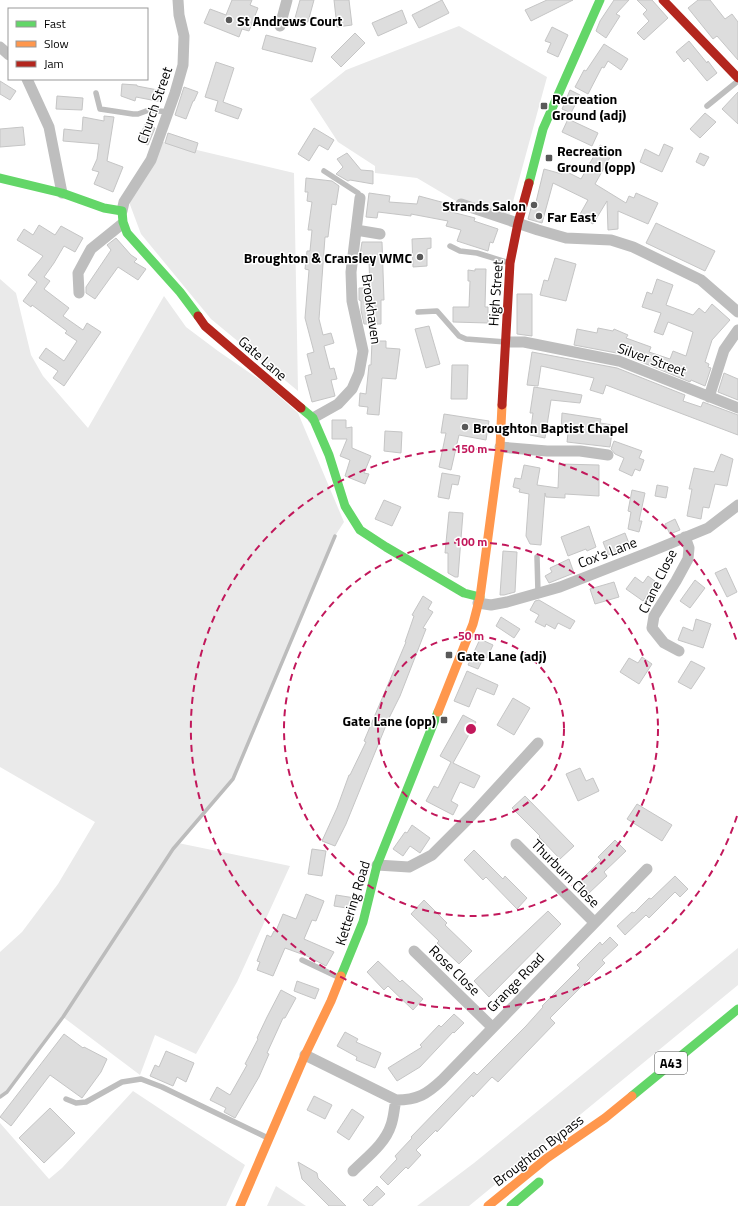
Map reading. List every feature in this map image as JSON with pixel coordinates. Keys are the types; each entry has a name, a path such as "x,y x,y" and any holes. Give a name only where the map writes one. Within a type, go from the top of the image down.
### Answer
{"main road":[{"name":"High Street","path":"479,600 500,447 510,263 518,223 543,128 600,0"},
{"path":"663,0 738,78"},
{"path":"0,178 62,193 104,208 122,211 122,224"},
{"name":"Gate Lane","path":"122,224 127,233 180,292 205,326 313,418 329,454 345,506 360,530 386,548 464,593 479,600"},
{"name":"Kettering Road","path":"240,1206 268,1138 341,978 363,922 378,865 473,624 479,600"},
{"name":"Broughton Bypass","path":"488,1206 547,1158 605,1118 738,1009"},
{"name":"Broughton Bypass","path":"568,1155 605,1118"},
{"name":"Broughton Bypass","path":"511,1206 546,1175"}],"street":[{"name":"Church Street","path":"122,211 124,202 151,160 183,65 184,36 179,15 178,0"},
{"path":"280,26 287,0"},
{"path":"0,47 8,54"},
{"path":"27,80 50,127 62,193"},
{"name":"Brookhaven","path":"313,418 338,404 352,389 358,373 363,351 352,301 351,272 360,198"},
{"path":"461,204 566,238 611,240 632,247 701,280 738,312"},
{"path":"79,293 78,272 91,249 122,224"},
{"path":"356,230 380,234"},
{"path":"709,397 724,350 738,330"},
{"name":"Silver Street","path":"506,342 524,342 619,361 738,408"},
{"path":"500,447 547,451 580,451 608,455"},
{"name":"Cox's Lane","path":"479,600 492,605 560,587 708,528 738,505"},
{"name":"Crane Close","path":"679,651 664,643 652,628 654,616 688,559 690,548 685,537"},
{"path":"378,865 409,867 432,855 538,743"},
{"name":"Thurburn Close","path":"516,844 594,922"},
{"name":"Grange Road","path":"396,1100 417,1098 426,1094 442,1080 646,869"},
{"name":"Rose Close","path":"414,951 492,1027"},
{"path":"305,1055 396,1100 391,1125 386,1135 380,1144 353,1171"}],"lane":[{"path":"707,106 738,81"},
{"path":"96,93 100,109 133,114 138,114 149,110 168,112"},
{"path":"324,171 358,193 360,198"},
{"path":"450,246 460,251 477,253 510,263"},
{"path":"418,312 437,311 459,336 466,340 506,342"},
{"path":"537,557 538,593"},
{"path":"302,960 341,978"},
{"path":"66,1099 76,1102 86,1102 122,1082 141,1079 162,1087 268,1138"}],"shaded area":[{"path":"459,26 547,77 508,220 461,204 417,178 375,173 375,166 338,142 310,99 346,70"},
{"path":"163,142 294,173 298,391 211,319 141,234 129,202"},
{"path":"0,279 16,293 31,355 43,376 88,428 164,296 186,327 263,382 298,413 344,522 335,536 233,779 178,843 290,866 237,982 196,1054 155,1035 140,1075 63,1017 7,1092 0,1097 0,952 22,932 58,884 95,822 0,767"},
{"path":"738,948 738,985 469,1206 417,1206 474,1163"},
{"path":"133,1091 245,1165 226,1206 0,1206 0,1123 49,1179 62,1168"},
{"path":"276,1186 306,1206 267,1206"}],"building":[{"name":"St Andrews Court","path":"232,0 252,0 250,5 258,8 249,31 242,29 239,37 204,23 210,9 226,15"},
{"path":"300,0 314,0 308,22 295,18"},
{"path":"334,0 349,0 352,25 337,27"},
{"path":"442,0 449,13 419,28 412,15"},
{"path":"547,0 573,0 531,21 525,10"},
{"path":"614,0 629,0 616,14 620,16 606,38 596,31 600,21"},
{"path":"637,0 652,0 668,18 644,40 637,33 649,21 643,14 647,10"},
{"path":"698,0 710,0 725,19 732,14 738,22 738,60 717,36 713,39 688,8"},
{"path":"402,10 407,23 378,36 372,23"},
{"path":"552,27 568,35 558,57 547,52 551,43 545,41"},
{"path":"355,33 365,43 341,67 331,57"},
{"path":"266,35 316,48 312,62 262,49"},
{"path":"689,41 717,73 707,81 688,58 684,62 676,52"},
{"path":"604,44 628,59 621,70 608,61 604,68 602,67 588,94 575,87 584,70 586,71"},
{"path":"216,62 234,68 223,102 242,109 238,119 215,111 218,101 205,97"},
{"path":"0,81 16,91 10,100 0,94"},
{"path":"122,84 137,85 163,91 162,102 136,97 135,101 121,96"},
{"path":"184,87 198,92 186,119 175,115"},
{"path":"570,90 580,95 571,113 562,109"},
{"path":"738,92 738,124 722,109"},
{"path":"57,96 83,98 82,110 56,109"},
{"path":"705,113 716,122 700,138 690,129"},
{"path":"104,116 114,117 107,161 123,167 113,192 94,184 99,172 92,170 97,159 99,144 63,141 64,129 82,131 83,117 104,121"},
{"path":"568,119 598,133 592,146 562,132"},
{"path":"145,124 155,128 148,145 138,141"},
{"path":"23,127 25,145 0,147 0,129"},
{"path":"314,128 334,140 328,150 319,145 309,161 298,154"},
{"path":"168,133 198,143 195,153 165,143"},
{"path":"664,144 673,148 662,172 640,162 645,149 659,156"},
{"path":"600,145 613,152 595,184 626,203 629,196 634,198 636,193 658,203 648,224 618,211 618,229 608,230 607,201 593,224 579,216 588,200 553,183 542,223 528,219 533,201 536,202 544,169 562,174 563,170 581,179"},
{"path":"347,153 361,170 373,171 373,184 350,180 348,181 336,174 343,167 337,159"},
{"path":"700,153 709,157 704,166 696,162"},
{"path":"306,178 332,181 339,186 336,205 332,204 328,237 325,237 319,319 323,335 331,333 334,343 324,346 330,369 334,368 337,379 331,380 335,396 312,402 305,376 312,374 307,354 314,352 305,318 309,270 305,269 307,251 310,251 312,230 308,230 312,202 307,201 308,192 305,192"},
{"path":"369,193 390,196 389,202 417,204 419,196 445,203 444,210 475,218 474,221 498,229 493,243 490,242 488,251 457,241 461,230 446,226 448,221 411,214 411,216 378,212 377,218 366,217"},
{"path":"656,223 715,251 705,271 646,243"},
{"path":"39,225 55,235 61,226 83,238 75,252 64,246 44,277 50,281 44,289 69,308 63,316 83,330 87,323 101,332 64,386 53,378 58,371 39,358 46,348 64,361 77,341 65,333 67,331 32,305 31,307 23,301 37,282 28,275 43,256 17,240 24,229 33,235"},
{"path":"116,238 131,255 137,259 134,262 146,269 138,280 118,267 95,299 86,293 86,287 111,250 107,245"},
{"name":"Broughton & Cransley WMC","path":"431,238 431,248 427,249 427,266 413,267 412,239"},
{"path":"362,242 382,242 384,300 381,300 381,324 364,324 361,301 359,300 359,288 370,288 369,262 367,262 367,255 360,255"},
{"path":"555,258 576,264 566,301 540,295 544,280 548,281"},
{"path":"475,269 486,269 485,307 488,307 488,323 453,322 453,307 469,307 470,281 468,281 468,270 475,271"},
{"path":"657,279 673,285 666,305 693,315 699,308 705,313 712,304 730,320 712,340 705,362 709,364 708,367 711,368 705,386 691,380 690,382 622,354 574,345 577,329 597,333 598,328 613,331 614,329 628,335 626,338 651,347 649,352 670,359 673,351 686,356 693,332 668,322 663,335 654,332 661,313 642,307 647,292 652,294"},
{"path":"517,294 532,294 532,336 517,334"},
{"path":"429,326 440,364 426,368 415,329"},
{"path":"372,341 386,341 386,348 400,349 396,379 382,378 379,415 367,414 368,407 359,406 360,393 366,394 369,365 371,365"},
{"path":"532,352 617,368 685,395 683,401 701,407 703,402 738,415 738,435 606,385 603,394 590,390 594,378 541,366 538,386 527,385"},
{"path":"452,365 468,365 467,399 451,399"},
{"path":"724,373 738,379 738,400 718,392"},
{"path":"534,387 582,395 580,403 551,400 545,438 530,435 533,413 530,413"},
{"path":"562,413 601,419 600,423 613,425 610,447 567,442 568,433 561,432"},
{"name":"Broughton Baptist Chapel","path":"444,414 489,421 486,440 459,435 451,470 439,467 446,433 441,433"},
{"path":"332,420 346,420 346,428 352,427 352,448 371,456 364,473 369,474 365,484 345,476 350,460 340,456 347,439 332,439"},
{"path":"385,431 402,432 401,453 384,451"},
{"path":"614,441 642,451 639,458 644,460 640,471 635,469 632,476 619,470 624,458 615,454 611,449"},
{"path":"721,454 733,459 727,486 715,484 709,508 703,507 701,519 687,516 692,489 689,489 694,468 714,472"},
{"path":"559,464 599,465 599,496 565,494 565,498 546,497 545,493 541,545 530,544 526,536 529,494 519,492 520,489 513,487 515,478 521,479 524,465 540,468 537,485 558,488"},
{"path":"442,473 460,476 458,485 452,484 449,499 438,497"},
{"path":"657,485 668,487 666,498 655,496"},
{"path":"632,490 645,493 639,521 642,521 639,532 628,529 631,512 628,511"},
{"path":"384,500 401,507 392,526 375,519"},
{"path":"449,512 463,513 458,577 448,573 448,553 445,553"},
{"path":"675,519 680,530 670,534 665,524"},
{"path":"589,526 596,547 568,556 561,537"},
{"path":"625,533 630,546 608,555 603,542"},
{"path":"503,551 517,552 515,592 500,595"},
{"path":"569,559 574,573 549,583 545,576 552,572 550,568"},
{"path":"726,568 737,592 727,597 715,573"},
{"path":"648,576 656,582 643,601 626,589 635,577 643,583"},
{"path":"695,580 705,588 690,608 680,601"},
{"path":"614,582 619,597 595,604 590,589"},
{"path":"423,596 432,602 428,609 433,612 423,628 426,629 400,696 389,718 346,824 335,846 322,841 337,808 349,775 366,742 364,741 406,642 414,616 412,615"},
{"path":"539,600 575,621 570,629 558,623 555,629 546,624 545,627 535,622 539,615 530,610 535,601"},
{"path":"501,617 520,629 514,638 496,626"},
{"path":"696,619 711,624 703,648 678,640 683,627 693,631"},
{"path":"480,639 493,645 487,658 484,657 478,669 468,665"},
{"path":"642,657 652,664 639,684 620,672 629,658 638,663"},
{"path":"691,661 705,668 691,689 678,682"},
{"path":"467,671 498,685 494,695 477,688 469,707 454,701"},
{"path":"513,698 530,708 514,735 497,725"},
{"path":"463,715 476,722 453,763 480,776 474,788 460,782 451,801 458,805 453,815 426,801 434,786 438,788 451,762 440,756"},
{"path":"580,768 586,781 593,778 599,791 578,801 566,774"},
{"path":"525,796 574,846 560,859 512,808"},
{"path":"637,804 672,825 662,841 627,819"},
{"path":"412,825 430,838 420,853 410,846 403,856 393,849"},
{"path":"615,840 626,851 604,872 607,876 588,894 578,883 601,860 598,857"},
{"path":"312,849 326,851 322,876 308,874"},
{"path":"474,850 503,879 505,876 527,898 517,909 486,877 483,880 464,860"},
{"path":"675,876 688,889 680,897 675,892 649,918 646,915 625,935 617,926 632,912 634,913 649,898 651,899"},
{"path":"306,894 324,901 316,921 312,920 304,939 334,952 326,966 307,956 285,948 273,976 257,970 260,962 257,961 267,935 271,937 274,931 276,931 283,914 296,919"},
{"path":"336,895 355,898 353,909 334,906"},
{"path":"424,900 447,923 445,925 472,951 459,964 437,943 439,941 411,914"},
{"path":"548,911 561,924 489,997 474,981"},
{"path":"610,937 618,945 602,960 605,963 550,1018 555,1023 498,1082 492,1077 473,1097 472,1095 437,1132 436,1130 416,1150 421,1155 408,1169 406,1167 388,1185 380,1177 397,1159 395,1156 412,1138 411,1137 474,1072 477,1075 526,1026 543,1007 542,1006 580,968 577,965 600,942 602,945"},
{"path":"378,961 400,982 402,980 423,999 413,1010 388,986 384,990 367,972"},
{"path":"297,981 319,989 315,999 294,991"},
{"path":"281,990 296,998 285,1018 283,1018 267,1053 269,1054 259,1077 235,1118 224,1112 226,1108 210,1100 217,1087 230,1095 247,1065 245,1064"},
{"path":"454,1014 464,1023 454,1033 453,1032 420,1067 397,1081 388,1068 422,1047 420,1045 439,1025 441,1027"},
{"path":"345,1032 358,1039 356,1042 381,1053 375,1068 356,1060 357,1057 337,1046"},
{"path":"64,1034 83,1048 84,1047 107,1059 101,1072 82,1098 50,1075 11,1126 0,1117"},
{"path":"166,1051 194,1063 186,1082 177,1077 173,1086 150,1076 155,1065 159,1067"},
{"path":"314,1096 332,1105 325,1119 307,1110"},
{"path":"50,1108 75,1133 44,1163 19,1138"},
{"path":"352,1109 364,1117 349,1140 337,1132"},
{"path":"298,1162 317,1173 318,1178 346,1206 329,1206 302,1179"},
{"path":"377,1186 385,1194 372,1206 369,1206 363,1200"}],"waterway":[{"path":"0,1097 7,1092 63,1017 173,849 233,779 335,536"}],"traffic: fast":[{"path":"529,183 543,129 600,0"},
{"path":"0,178 62,193 104,208 122,211 123,222 127,233 180,292 198,316"},
{"path":"301,408 313,418 329,455 345,506 360,530 464,593 480,597"},
{"path":"341,976 363,922 377,865 438,712"},
{"path":"632,1096 738,1009"},
{"path":"511,1206 539,1182"}],"traffic: slow":[{"path":"438,712 473,624 480,597 500,447 502,405"},
{"path":"240,1206 341,976"},
{"path":"488,1206 547,1158 605,1118 632,1096"}],"traffic: jam":[{"path":"663,0 738,78"},
{"path":"502,405 510,263 518,223 529,183"},
{"path":"198,316 205,326 301,408"}],"place":[{"name":"St Andrews Court","path":"229,20"},
{"name":"Recreation Ground (adj)","path":"544,106"},
{"name":"Recreation Ground (opp)","path":"549,158"},
{"name":"Strands Salon","path":"534,205"},
{"name":"Far East","path":"539,216"},
{"name":"Broughton & Cransley WMC","path":"420,257"},
{"name":"Broughton Baptist Chapel","path":"465,427"},
{"name":"Gate Lane (adj)","path":"449,655"},
{"name":"Gate Lane (opp)","path":"444,720"}]}
